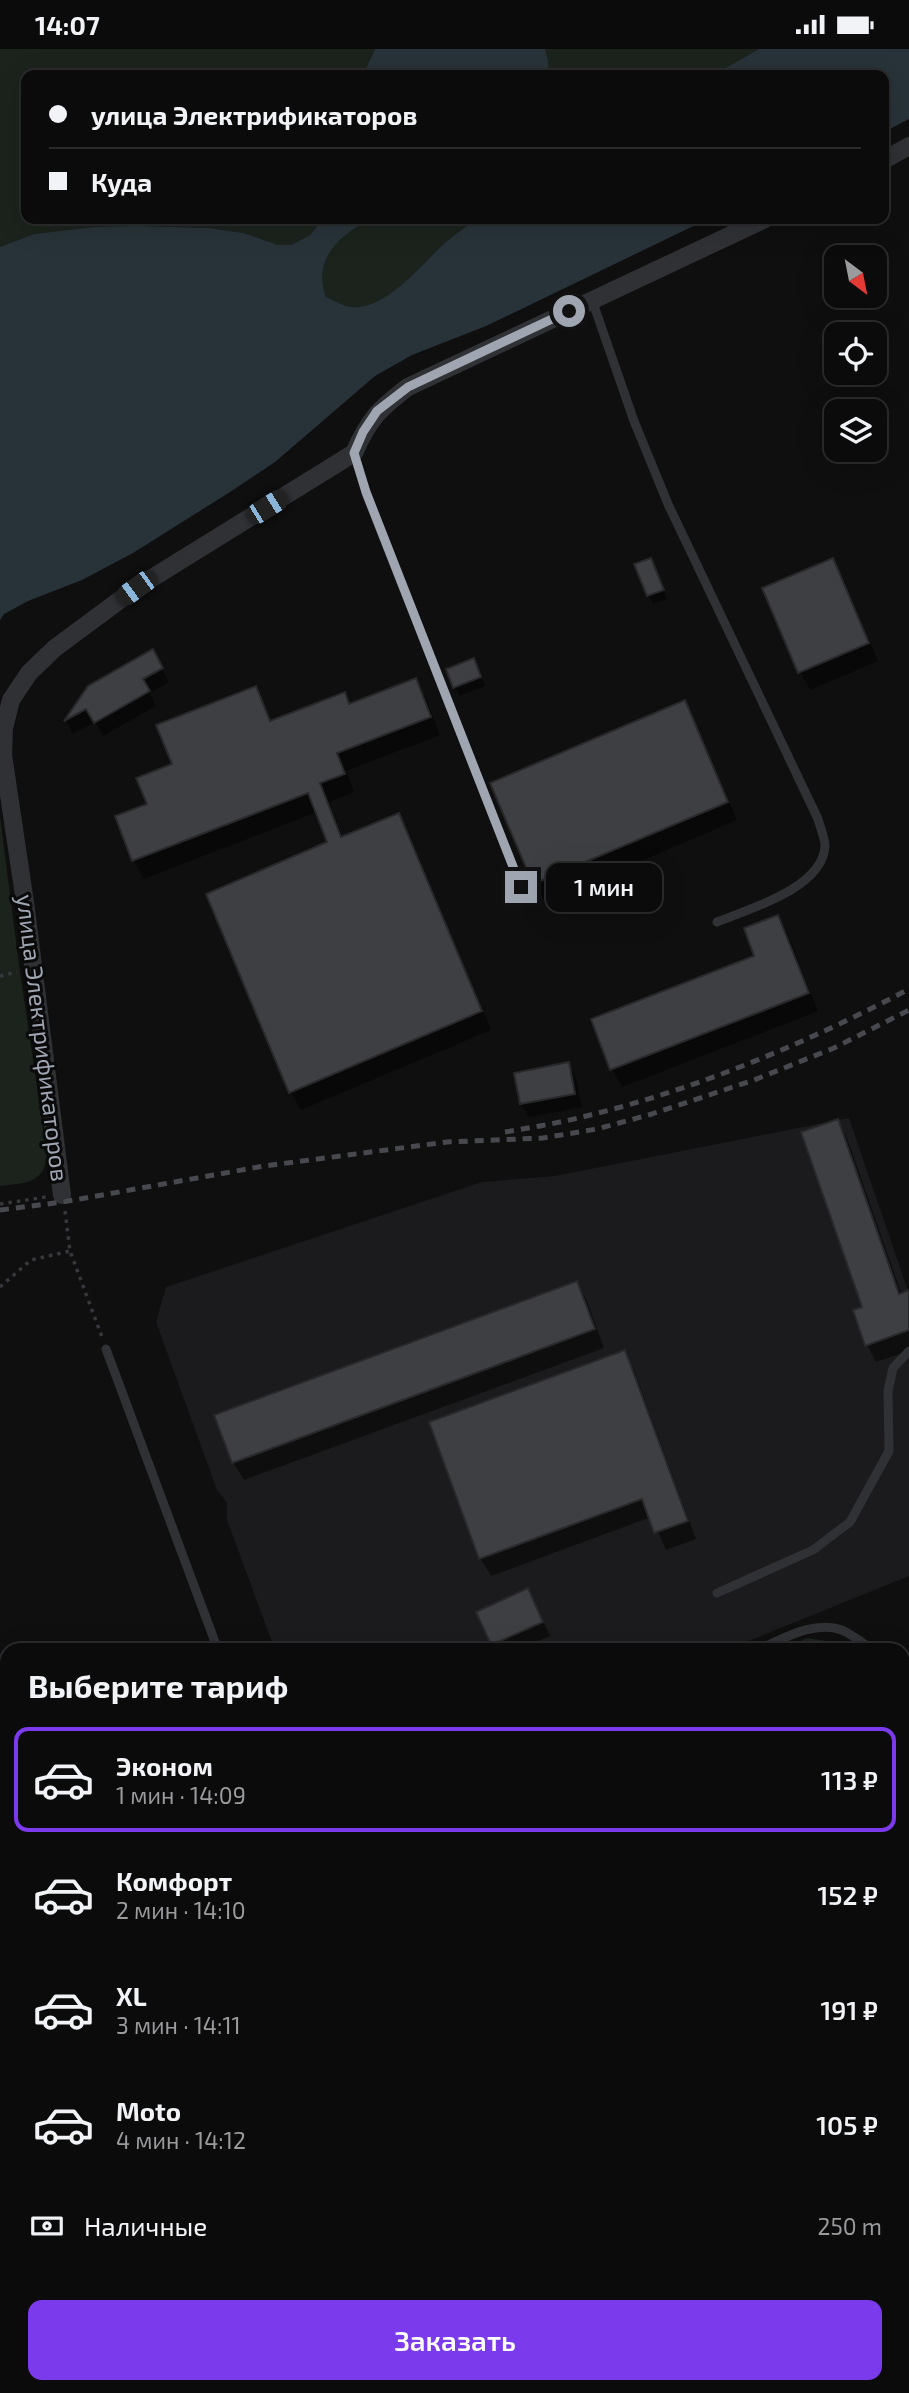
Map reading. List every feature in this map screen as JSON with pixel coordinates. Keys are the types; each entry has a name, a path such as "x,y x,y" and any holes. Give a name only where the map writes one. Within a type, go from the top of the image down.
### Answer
{"street":[{"path":"889,157 909,146"},
{"path":"354,453 363,432 377,411 408,387 754,224"},
{"name":"улица Электрификаторов","path":"62,1195 4,755 4,728 12,700 29,673 55,647 136,588 354,453"}],"lane":[{"path":"592,300 634,421 668,504 818,819 825,846 818,868 805,881 780,896 717,922"},
{"path":"354,453 366,492 521,887"},
{"path":"106,1349 215,1643"},
{"path":"717,1593 813,1550 850,1522 889,1451 888,1391 893,1368 909,1350"},
{"path":"773,1643 821,1626 844,1631 862,1643"}],"path":[{"path":"0,1204 62,1195"},
{"path":"66,1218 70,1251 106,1349"},
{"path":"0,1287 31,1260 70,1251"}],"shaded area":[{"path":"0,49 375,49 365,70 21,70 21,224 319,224 310,235 291,245 278,245 244,233 209,228 139,226 34,234 0,247"},
{"path":"375,49 545,49 548,60 548,70 365,70"},
{"path":"545,49 759,49 722,70 548,70"},
{"path":"759,49 909,49 909,119 889,129 889,70 722,70"},
{"path":"319,224 363,224 339,240 326,259 323,271 326,297 351,307 365,306 391,293 447,241 470,224 698,224 486,326 412,355 375,376 275,462 230,492 133,553 82,580 28,601 4,614 0,620 0,247 34,234 95,227 209,228 244,233 278,245 291,245 310,235"},
{"path":"470,224 447,241 391,293 365,306 351,307 326,297 323,271 331,249 359,225"},
{"path":"0,816 47,1155 42,1172 37,1177 25,1183 0,1186"},
{"path":"849,1118 909,1294 909,1576 743,1643 272,1643 227,1520 227,1503 217,1490 156,1322 166,1287 482,1182 555,1176"},
{"path":"807,1638 840,1643 797,1643"}],"building":[{"path":"651,558 664,590 647,596 634,564"},
{"path":"833,558 869,643 798,673 762,588"},
{"path":"153,649 163,668 143,679 150,691 94,723 86,709 64,721 88,686"},
{"path":"474,658 481,677 453,688 446,669"},
{"path":"416,678 431,717 337,753 345,774 320,783 341,837 399,813 482,1011 289,1093 206,894 327,842 308,793 132,861 115,816 147,804 136,778 172,764 156,725 256,686 270,721 345,692 349,704"},
{"path":"685,700 728,802 533,884 490,783"},
{"path":"778,915 809,993 610,1070 591,1019 754,956 744,928"},
{"path":"569,1062 575,1094 520,1104 514,1073"},
{"path":"838,1119 899,1294 909,1290 909,1330 865,1346 853,1310 862,1307 801,1132"},
{"path":"577,1281 595,1329 232,1463 214,1415"},
{"path":"625,1350 688,1521 654,1533 642,1499 479,1559 429,1422"},
{"path":"528,1588 543,1622 490,1643 476,1612"}],"railway":[{"path":"505,1132 594,1114 674,1091 795,1044 909,989"},
{"path":"0,1210 63,1202 264,1166 447,1142 543,1138 597,1129 754,1080 834,1048 909,1010"}],"route":[{"path":"521,887 366,492 354,453 363,432 377,411 408,387 569,311"}]}
